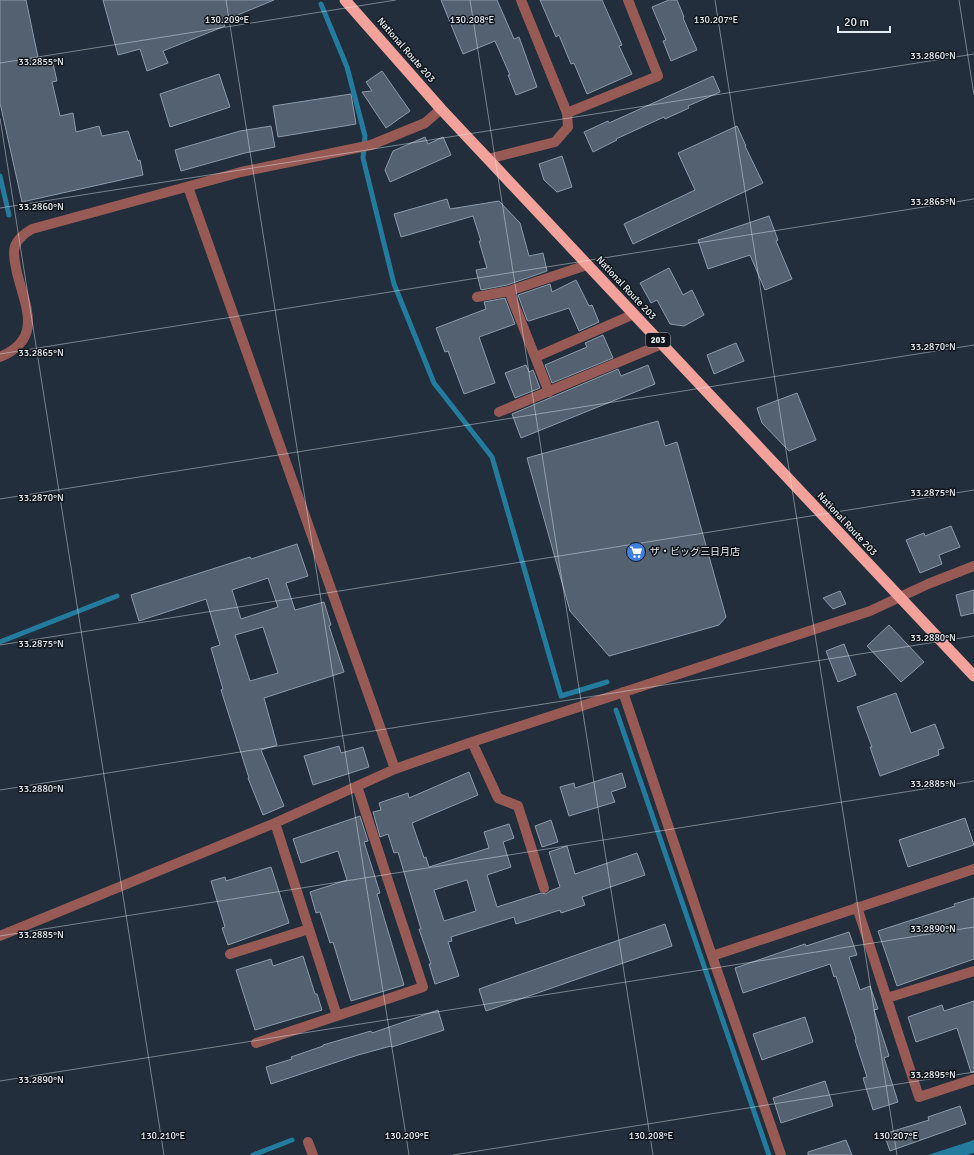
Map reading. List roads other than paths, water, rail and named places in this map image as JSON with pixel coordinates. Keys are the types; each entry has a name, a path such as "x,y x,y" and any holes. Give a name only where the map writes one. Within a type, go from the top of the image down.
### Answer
{"highway":[{"name":"National Route 203","path":"346,0 488,159 974,676"}],"street":[{"path":"488,159 555,142 568,127 567,113 521,0"},
{"path":"567,113 658,76 628,0"},
{"path":"0,357 10,353 20,345 28,331 28,314 15,263 15,247 22,235 32,229 241,172 371,145 425,123 442,109"},
{"path":"188,187 395,769"},
{"path":"477,297 509,292 587,265"},
{"path":"509,292 549,392"},
{"path":"536,357 634,314"},
{"path":"499,412 662,344"},
{"path":"0,936 275,824 395,769 472,742 870,611 928,584 974,566"},
{"path":"623,692 781,1155"},
{"path":"472,742 498,798 518,806 544,888"},
{"path":"256,1043 423,987 357,786"},
{"path":"275,824 337,1016"},
{"path":"712,956 974,869"},
{"path":"857,907 919,1097 974,1079"},
{"path":"230,954 309,929"},
{"path":"887,998 974,971"},
{"path":"308,1142 313,1155"}],"water":[{"path":"974,1140 974,1153 967,1155 928,1155"}],"waterway":[{"path":"321,4 347,67 365,136 363,158 394,284 434,383 492,457 561,696 607,682"},
{"path":"0,176 9,215"},
{"path":"0,642 117,596"},
{"path":"616,710 769,1155"},
{"path":"253,1155 292,1140"}],"place":[{"name":"ザ・ビッグ三日月店","path":"636,552"}]}
